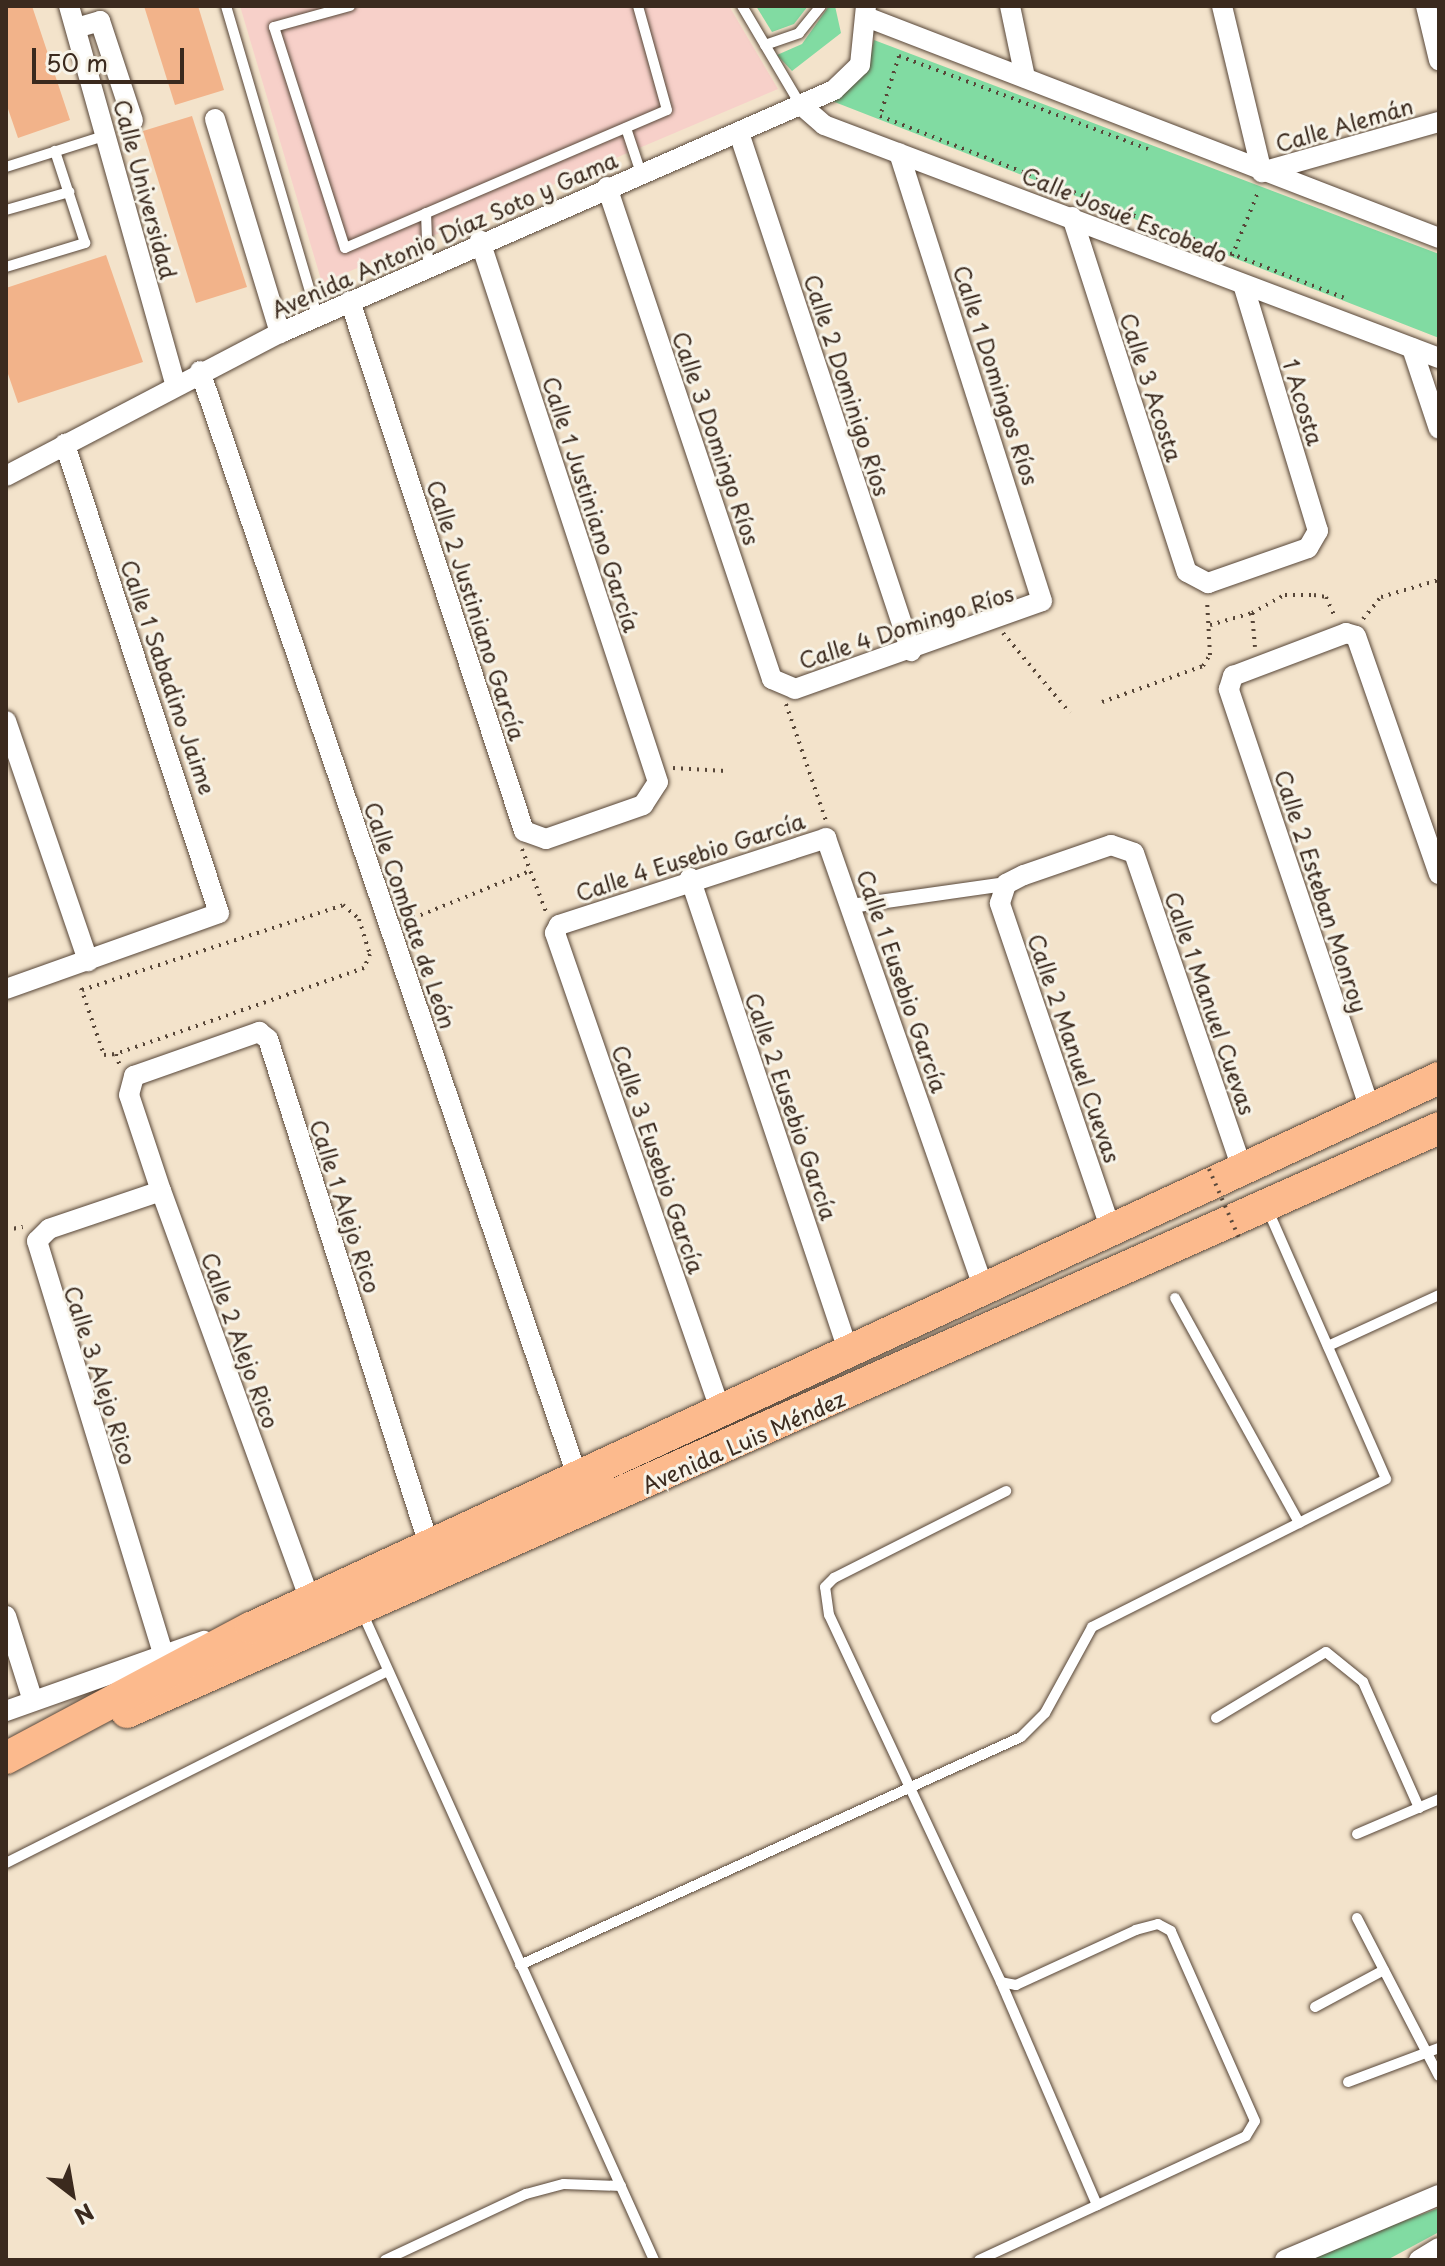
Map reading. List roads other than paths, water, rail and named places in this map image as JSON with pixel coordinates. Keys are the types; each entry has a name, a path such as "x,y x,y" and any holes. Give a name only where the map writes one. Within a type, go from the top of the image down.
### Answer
{"main road":[{"name":"Avenida Luis Méndez","path":"6,1758 310,1600 1110,1227 1439,1078"},
{"name":"Avenida Luis Méndez","path":"42,1741 184,1692 1439,1128"}],"street":[{"name":"Calle Universidad","path":"69,6 175,384"},
{"path":"1010,6 1025,77"},
{"path":"1222,6 1262,172"},
{"path":"1426,6 1439,60"},
{"path":"867,12 1262,172 1439,238"},
{"name":"Avenida Antonio Díaz Soto y Gama","path":"6,476 175,384 280,333 480,241 834,90 860,65 867,12"},
{"path":"76,28 98,14 133,121"},
{"name":"Calle Josué Escobedo","path":"800,104 824,125 1072,217 1244,287 1439,358"},
{"path":"215,119 280,333"},
{"name":"Calle Alemán","path":"1262,172 1439,122"},
{"name":"Calle 2 Dominigo Ríos","path":"739,133 911,651"},
{"name":"Calle 1 Domingos Ríos","path":"899,153 1043,589 1033,609"},
{"name":"Calle 3 Domingo Ríos","path":"607,187 788,689"},
{"name":"Calle 3 Acosta","path":"1072,217 1195,577 1308,548 1318,531"},
{"name":"Calle 1 Justiniano García","path":"480,241 655,775 643,805 546,839 524,831"},
{"name":"1 Acosta","path":"1244,287 1318,531"},
{"name":"Calle 2 Justiniano García","path":"350,301 524,831"},
{"path":"1412,348 1439,429"},
{"name":"Calle Combate de León","path":"200,371 577,1475"},
{"name":"Calle 1 Sabadino Jaime","path":"65,444 219,900 209,922 81,964"},
{"name":"Calle 4 Domingo Ríos","path":"788,689 1033,609"},
{"name":"Calle 2 Esteban Monroy","path":"1370,1109 1229,689 1233,676 1257,664 1352,639 1439,874"},
{"path":"6,721 81,964 6,989"},
{"name":"Calle 4 Eusebio García","path":"557,929 690,878 826,838 833,846"},
{"name":"Calle 1 Manuel Cuevas","path":"1006,884 1111,845 1134,853 1242,1168"},
{"name":"Calle 1 Eusebio García","path":"833,846 983,1286"},
{"name":"Calle 2 Eusebio García","path":"690,878 848,1349"},
{"path":"851,906 1006,884"},
{"name":"Calle 2 Manuel Cuevas","path":"1006,884 1000,903 1110,1227"},
{"name":"Calle 3 Eusebio García","path":"557,929 720,1409"},
{"name":"Calle 1 Alejo Rico","path":"129,1095 134,1076 259,1032 268,1039 429,1545"},
{"name":"Calle 2 Alejo Rico","path":"129,1095 310,1600"},
{"name":"Calle 3 Alejo Rico","path":"161,1191 49,1229 37,1241 163,1652"},
{"path":"6,1616 33,1701"},
{"name":"Avenida Luis Méndez","path":"6,1711 163,1652 251,1628"},
{"path":"1285,2260 1439,2195"},
{"path":"1419,2260 1439,2248"}],"lane":[{"path":"226,6 317,316"},
{"path":"350,6 274,27 345,248 667,110 638,6"},
{"path":"742,6 800,104"},
{"path":"765,45 799,33 821,6"},
{"path":"626,128 641,173"},
{"path":"6,167 107,135"},
{"path":"6,267 85,243 55,151"},
{"path":"6,210 69,192"},
{"path":"426,213 428,265"},
{"path":"520,1965 1021,1737 1045,1713 1092,1627 1386,1479 1266,1206"},
{"path":"1328,1346 1439,1295"},
{"path":"1175,1298 1299,1523"},
{"path":"1006,1491 825,1587 829,1615 1001,1982 1097,2205"},
{"path":"362,1612 654,2260"},
{"path":"1216,1718 1326,1652 1363,1682 1419,1808"},
{"path":"6,1863 387,1671"},
{"path":"1357,1834 1439,1799"},
{"path":"1357,1918 1439,2076"},
{"path":"979,2260 1246,2136 1254,2108 1171,1931 1158,1924 1016,1985 1001,1982"},
{"path":"1315,2007 1384,1970"},
{"path":"1348,2082 1439,2048"},
{"path":"385,2260 526,2194 564,2184 621,2186"}]}
